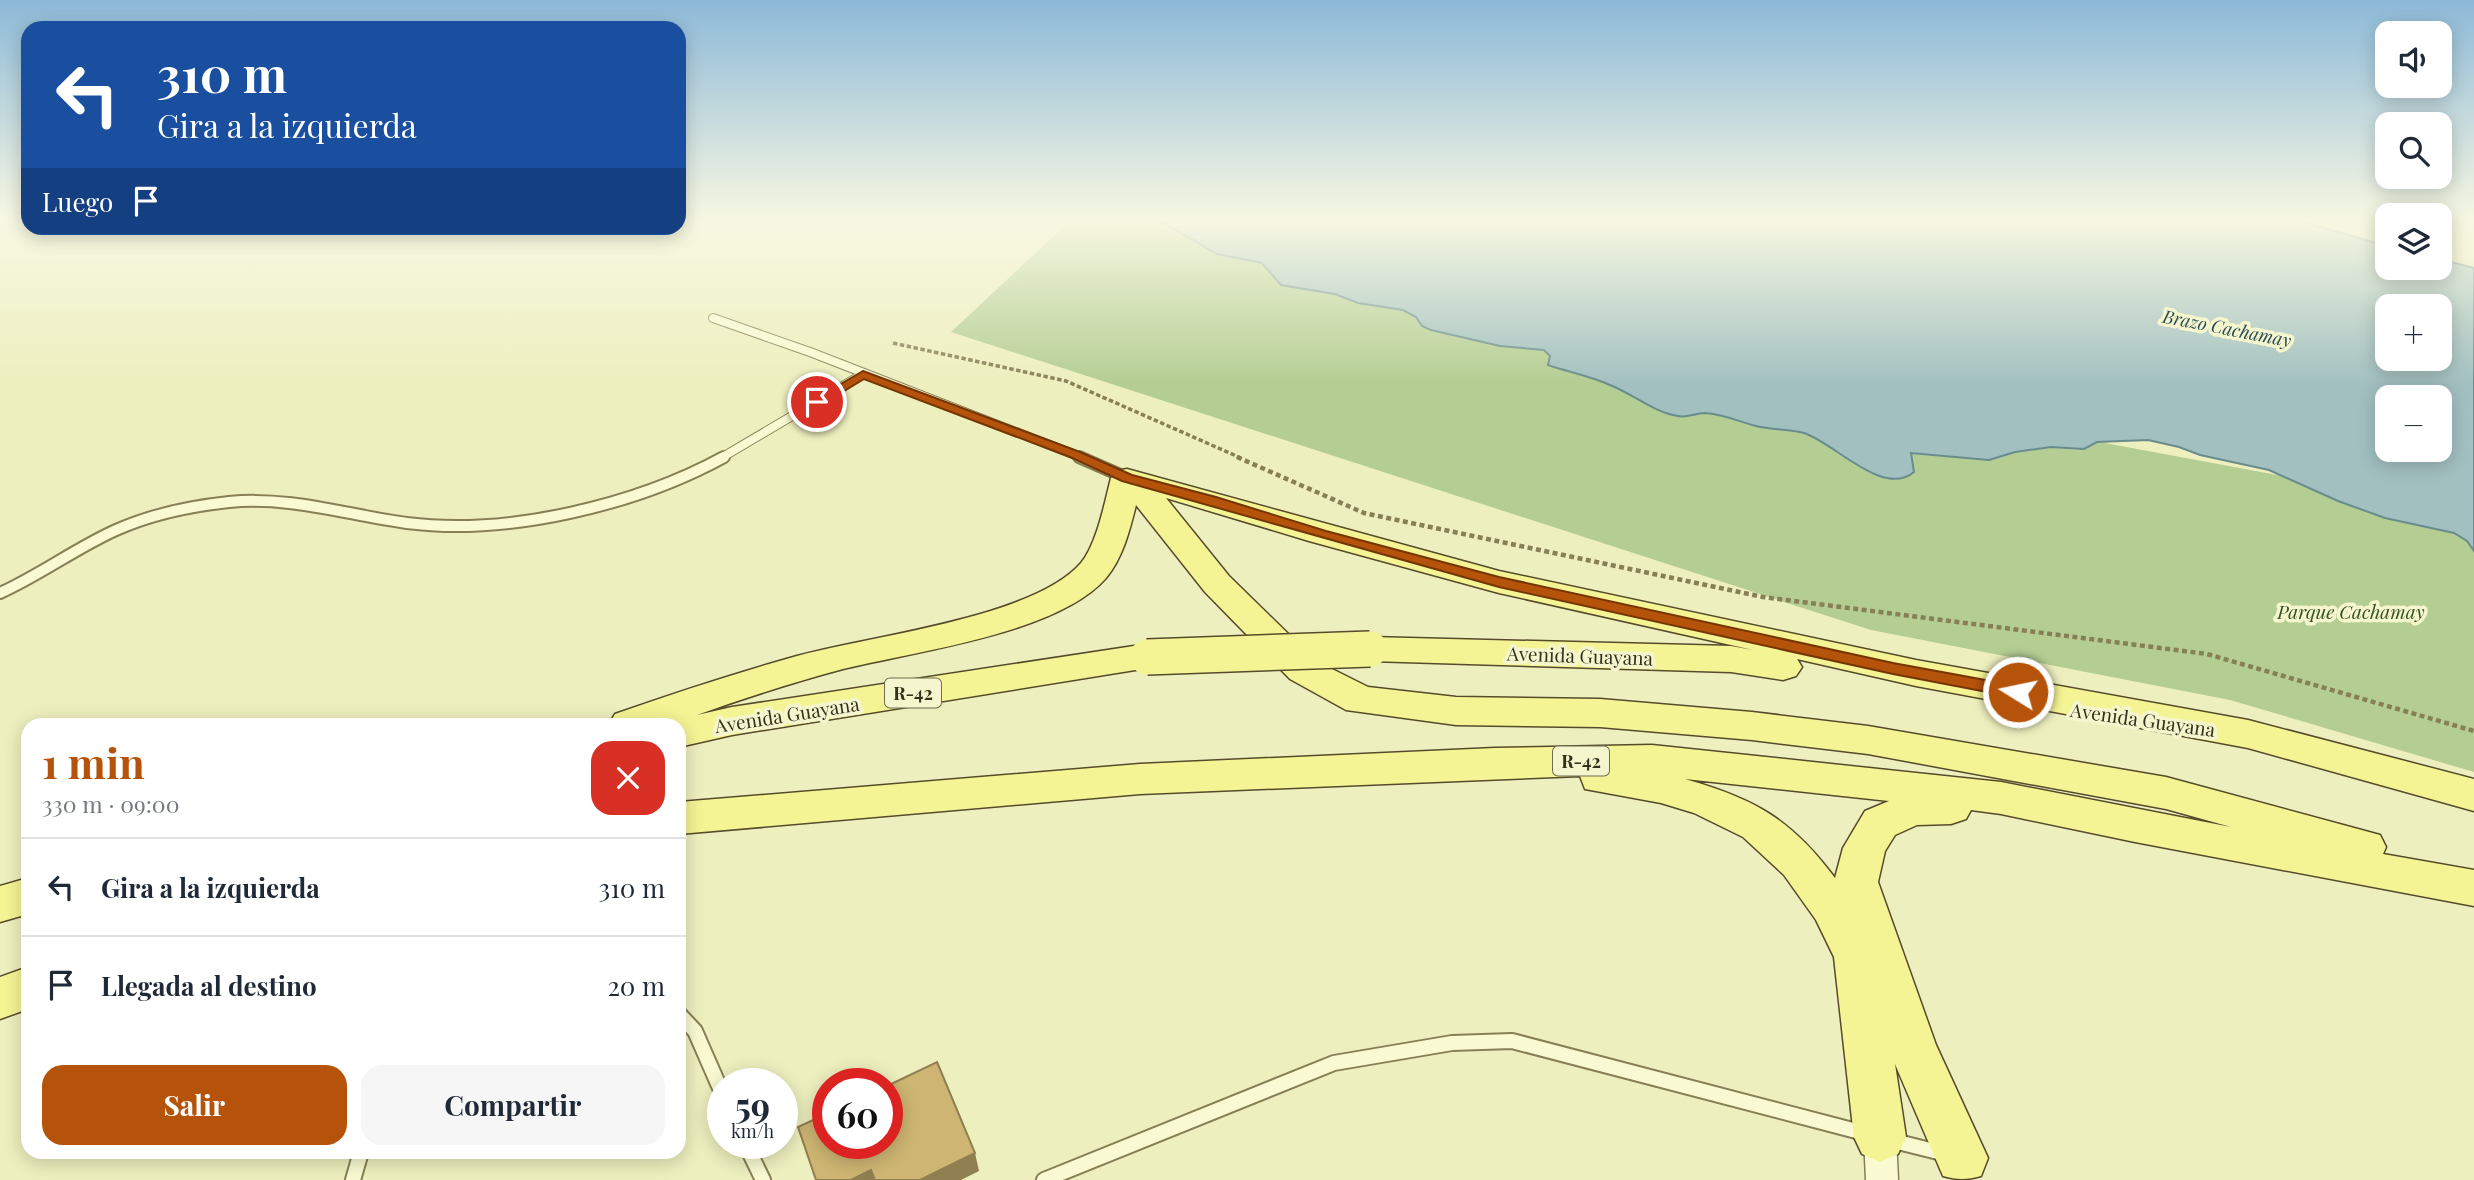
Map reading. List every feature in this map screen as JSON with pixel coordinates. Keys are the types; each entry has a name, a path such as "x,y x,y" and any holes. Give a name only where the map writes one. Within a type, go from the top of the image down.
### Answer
{"main road":[{"path":"647,718 822,661 984,625 1049,600 1094,570 1118,518 1127,478"},
{"path":"1127,478 1499,582 1916,673 2248,734"},
{"path":"1127,478 1159,509 1217,584 1303,670 1360,700 1456,711 1614,715 1752,726 1868,740 2166,793 2474,877"},
{"name":"Avenida Guayana","path":"686,731 732,721 1147,657 1370,649 1731,659 2248,734 2474,795"},
{"name":"R-42","path":"686,817 1140,779 1495,763 1652,760 2001,798 2135,826 2474,888"},
{"path":"1495,763 1661,787 1708,801 1758,825 1799,863 1832,908 1857,957 1880,1137"},
{"path":"1963,1169 1912,1045 1856,882 1864,848 1880,823 1913,809 1968,808 2135,826"},
{"path":"0,904 21,898"},
{"path":"0,998 21,990"}],"street":[{"path":"1880,1137 1882,1180"}],"lane":[{"path":"713,318 810,352 1075,454 1127,478"},
{"path":"0,593 39,575 115,531 160,514 220,503 288,501 385,521 435,525 513,520 603,503 657,487 700,470 863,374"},
{"path":"686,1021 695,1031 711,1068"},
{"path":"1044,1180 1334,1063 1452,1043 1511,1041 1880,1137 1963,1169"},
{"path":"352,1180 359,1159"},
{"path":"753,1159 763,1180"}],"path":[{"path":"893,343 1066,381 1364,513 1763,597 2207,654 2474,731"}],"green space":[{"name":"Parque Cachamay","path":"1013,274 1391,274 1648,358 2433,504 2474,517 2474,772 2230,700 1871,630 951,332"}],"water":[{"name":"Brazo Cachamay","path":"1272,274 2375,274 2375,280 2452,280 2452,274 2474,274 2474,551 2467,541 2454,533 2385,518 2338,501 2269,470 2148,440 2097,442 2084,449 2051,447 2015,452 1989,460 1911,453 1914,472 1902,478 1888,478 1859,466 1804,433 1762,427 1712,414 1669,414 1602,382 1548,365 1550,356 1544,350 1500,346 1431,330 1403,310 1358,303 1335,294 1281,285"}],"building":[{"path":"937,1062 975,1153 920,1180 875,1180 871,1170 851,1180 816,1180 798,1127 812,1120 812,1159 903,1159 903,1078"}],"route":[{"path":"817,402 863,374 1075,454 1127,478 1211,500 1321,534 1499,582 1893,668 2018,692"}]}
